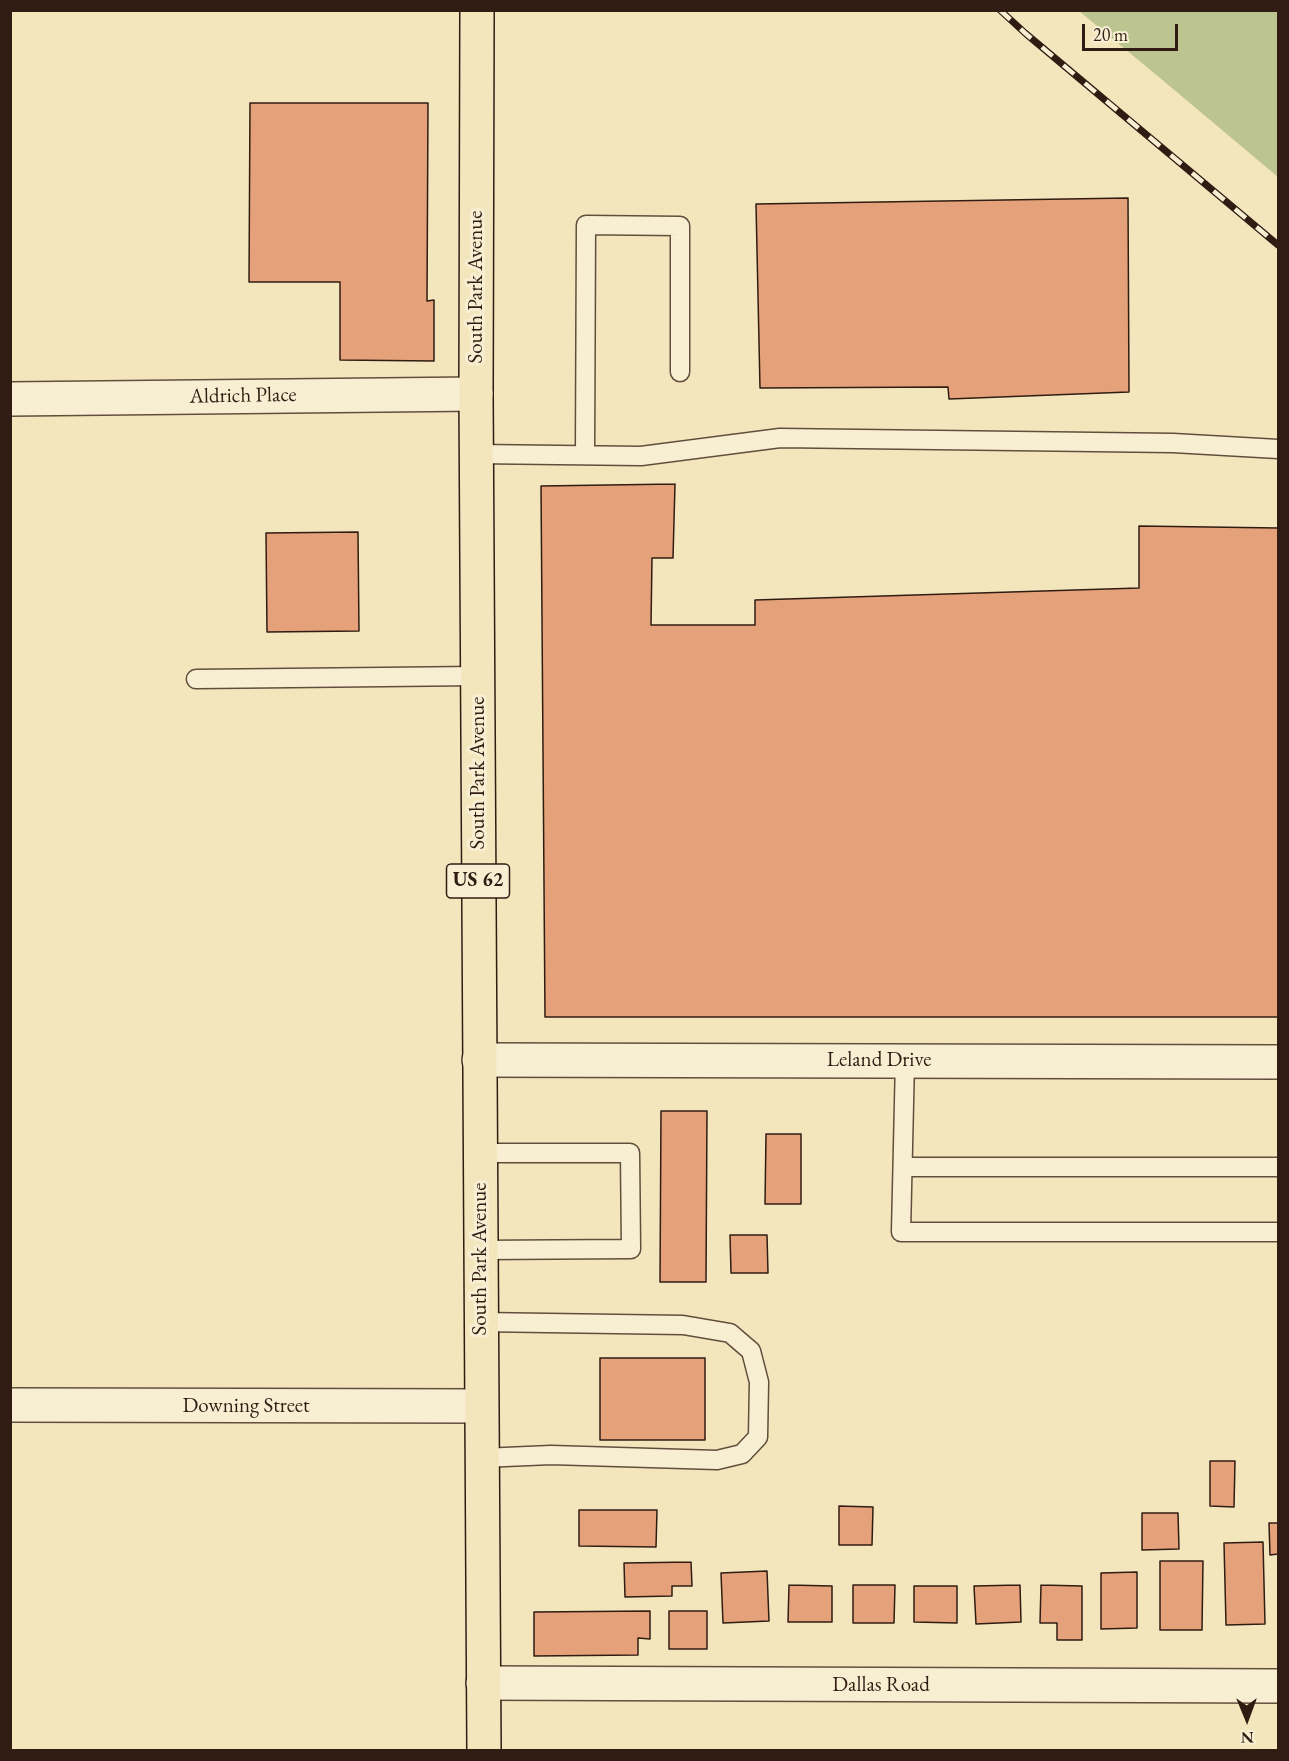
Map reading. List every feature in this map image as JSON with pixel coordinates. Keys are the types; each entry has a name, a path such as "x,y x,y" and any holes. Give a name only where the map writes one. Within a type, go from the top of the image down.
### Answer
{"main road":[{"name":"South Park Avenue","path":"477,10 476,454 484,1750"}],"street":[{"name":"Aldrich Place","path":"10,399 476,394"},
{"name":"Leland Drive","path":"479,1060 1278,1062"},
{"name":"Downing Street","path":"10,1405 481,1406"},
{"name":"Dallas Road","path":"483,1683 1278,1686"}],"lane":[{"path":"585,455 586,225 680,226 680,372"},
{"path":"476,454 641,456 780,438 1173,443 1278,449"},
{"path":"195,679 477,676"},
{"path":"905,1060 901,1232 1278,1232"},
{"path":"479,1153 630,1153 631,1249 480,1250"},
{"path":"903,1167 1278,1167"},
{"path":"480,1322 683,1325 730,1333 751,1351 759,1382 758,1437 742,1454 717,1460 551,1455 482,1458"}],"green space":[{"path":"1079,11 1278,11 1278,177 1160,78"}],"building":[{"path":"250,103 428,103 427,301 434,300 434,361 340,360 340,282 249,282"},
{"path":"1128,198 1129,392 949,399 948,387 760,388 756,204"},
{"path":"675,484 673,558 652,558 651,625 755,625 755,600 1139,588 1139,526 1278,528 1278,1017 545,1017 541,486"},
{"path":"358,532 359,631 267,632 266,533"},
{"path":"661,1111 707,1111 706,1282 660,1282"},
{"path":"766,1134 801,1134 801,1204 765,1204"},
{"path":"730,1235 767,1235 768,1273 731,1273"},
{"path":"600,1358 705,1358 705,1440 600,1440"},
{"path":"1210,1461 1235,1461 1234,1507 1210,1506"},
{"path":"839,1506 873,1507 872,1545 839,1545"},
{"path":"579,1510 657,1510 656,1547 579,1546"},
{"path":"1142,1513 1178,1513 1179,1549 1142,1550"},
{"path":"1269,1523 1278,1523 1278,1554 1270,1555"},
{"path":"1263,1542 1265,1624 1226,1625 1224,1543"},
{"path":"1160,1561 1203,1561 1202,1630 1160,1630"},
{"path":"691,1562 692,1586 672,1586 672,1596 625,1597 624,1563"},
{"path":"767,1571 769,1621 723,1623 721,1573"},
{"path":"1137,1572 1137,1628 1101,1629 1101,1573"},
{"path":"789,1585 832,1586 832,1622 788,1622"},
{"path":"853,1585 895,1585 894,1623 853,1623"},
{"path":"1020,1585 1021,1622 976,1624 974,1586"},
{"path":"1041,1585 1082,1586 1082,1640 1057,1640 1057,1623 1040,1623"},
{"path":"914,1586 957,1586 957,1623 914,1622"},
{"path":"650,1611 650,1639 638,1638 638,1655 534,1656 534,1612"},
{"path":"669,1611 707,1611 707,1649 669,1649"}],"railway":[{"path":"1000,10 1278,245"}]}
